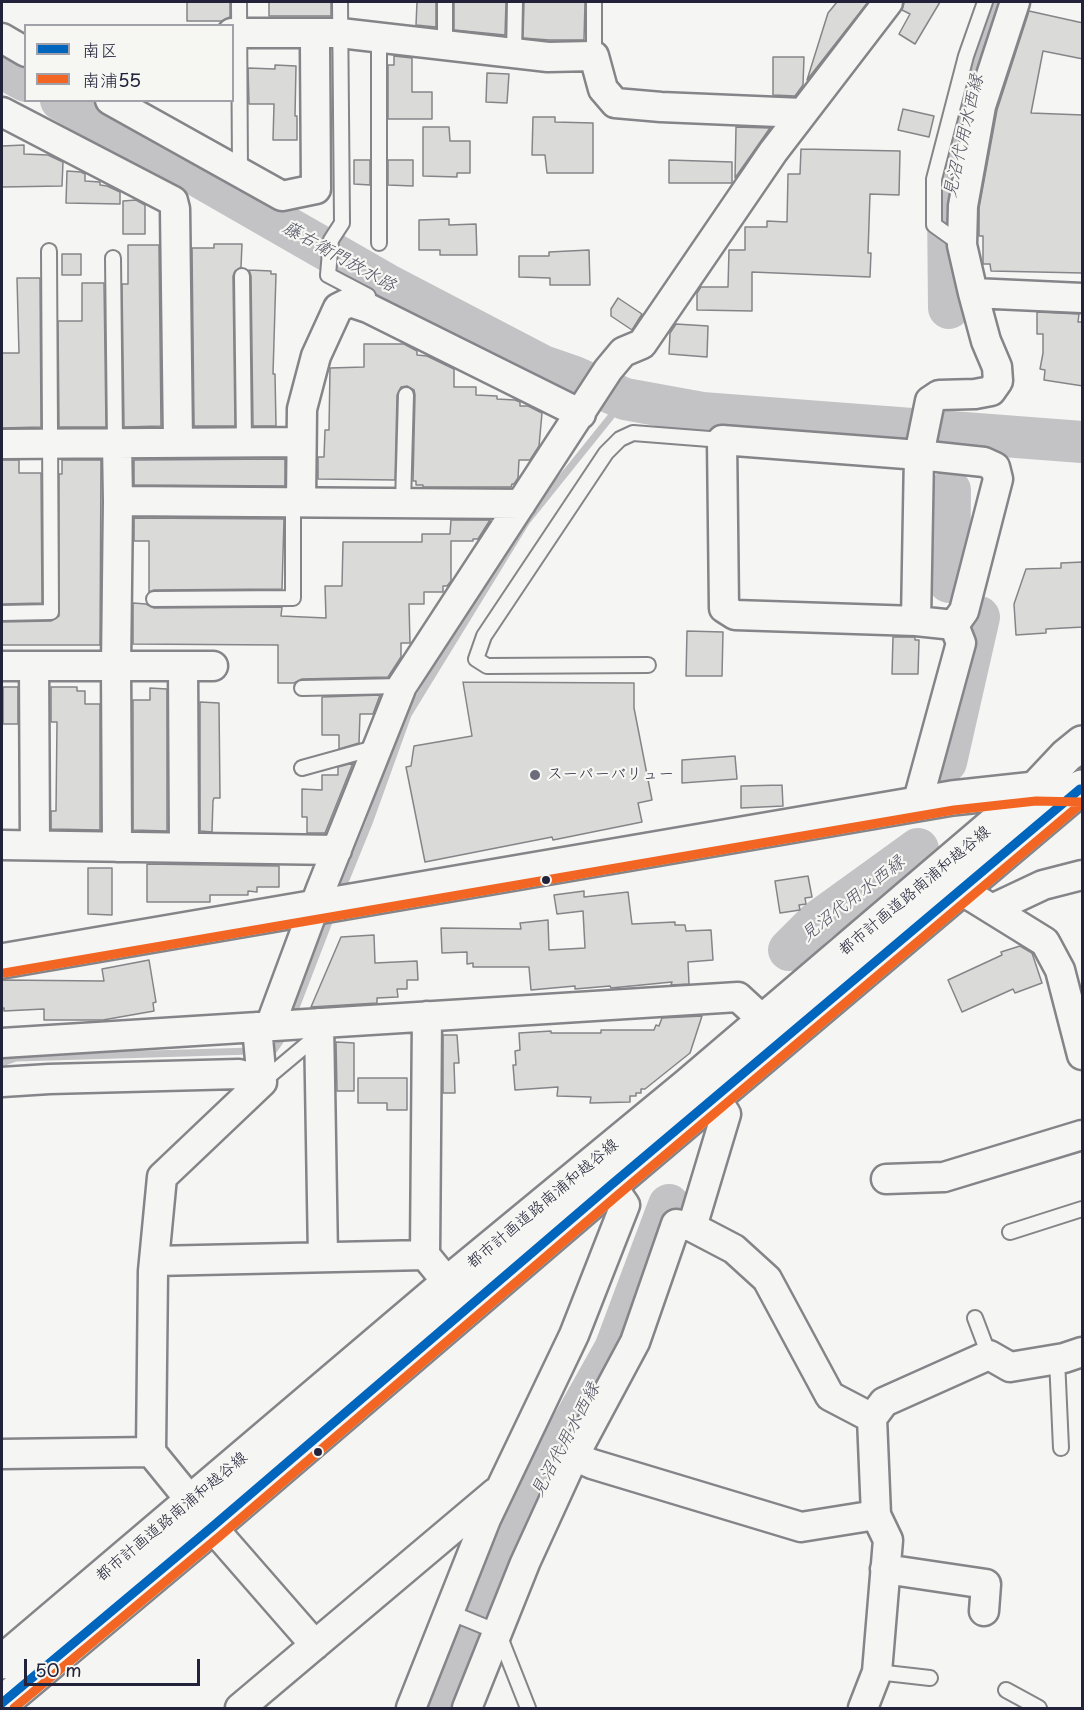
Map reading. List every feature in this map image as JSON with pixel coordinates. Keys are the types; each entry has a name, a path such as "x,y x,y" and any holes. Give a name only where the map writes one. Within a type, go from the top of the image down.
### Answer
{"street":[{"path":"916,621 920,451 930,401 939,394 975,394 991,391 998,381 997,367 986,341 963,245 963,206 981,106 1015,2"},
{"path":"315,1645 212,1527 151,1452 154,1261 162,1177 261,1082 263,1027 331,904 337,850 402,687 608,370 622,352 642,344 773,152 882,4"},
{"path":"236,33 328,39 379,37 548,57 594,56 603,88 615,103 802,113"},
{"path":"2,38 24,51"},
{"path":"114,102 282,196 316,189 328,39"},
{"path":"2,112 173,201 175,209 178,442"},
{"path":"973,293 1083,298"},
{"path":"297,502 302,409 313,366 338,308 350,302 368,308 581,414"},
{"path":"722,440 920,451 984,462 994,467 998,479 964,611 954,625 916,621 735,615 724,608 722,440"},
{"path":"116,442 117,847"},
{"path":"2,444 301,442"},
{"path":"117,501 521,504"},
{"path":"917,804 961,643 954,625"},
{"path":"2,666 213,666"},
{"path":"34,666 35,845"},
{"path":"183,666 184,847"},
{"name":"都市計画道路南浦和越谷線","path":"2,1662 448,1283 687,1086 1035,789 1066,756 1083,743"},
{"path":"2,961 952,798 1035,789 1082,789"},
{"name":"都市計画道路南浦和越谷線","path":"2,1703 212,1527 611,1185 1082,789"},
{"path":"2,845 337,850"},
{"path":"992,909 1043,885 1083,875"},
{"path":"961,890 1045,942 1060,970 1083,1055"},
{"path":"2,1043 263,1027 319,1028 427,1016 738,997 763,1020"},
{"path":"427,1016 425,1255 448,1283"},
{"path":"319,1028 323,1257"},
{"path":"2,1082 239,1074 261,1082"},
{"path":"692,1227 726,1114 715,1098"},
{"path":"886,1179 944,1177 1083,1135"},
{"path":"411,1708 486,1518 574,1335 625,1205 611,1185"},
{"path":"467,1708 525,1563 574,1456 635,1342 676,1224 692,1227 734,1249 767,1280 830,1396 872,1418"},
{"path":"154,1261 425,1255"},
{"path":"863,1708 877,1672 888,1540 876,1515 872,1418 884,1402 989,1355 1010,1367 1070,1356"},
{"path":"2,1454 151,1452"},
{"path":"574,1456 603,1467 801,1527 876,1515"},
{"path":"240,1708 501,1487"},
{"path":"885,1569 986,1584 984,1611"}],"lane":[{"path":"239,2 236,33 240,173"},
{"path":"340,2 328,39 342,223 331,240 328,275 373,299 368,308"},
{"path":"445,2 445,44"},
{"path":"514,53 515,2"},
{"path":"594,2 594,56"},
{"path":"963,245 934,225 934,179 966,56 985,2"},
{"path":"379,37 379,243"},
{"path":"2,613 51,612 49,251"},
{"path":"113,258 116,442"},
{"path":"242,276 244,442"},
{"path":"404,503 406,395"},
{"path":"648,665 487,666 476,659 484,636 606,453 620,439 633,433 722,440"},
{"path":"154,599 293,598 297,502"},
{"path":"302,688 402,687"},
{"path":"302,768 378,747"},
{"path":"261,1082 319,1028"},
{"path":"1010,1232 1083,1209"},
{"path":"975,1318 989,1355"},
{"path":"1061,1448 1070,1356"},
{"path":"449,1612 498,1632 528,1708"},
{"path":"877,1672 930,1678"},
{"path":"1006,1690 1039,1708"}],"building":[{"path":"187,2 230,2 230,17 222,21 187,21"},
{"path":"269,2 331,2 331,16 269,16"},
{"path":"417,2 436,2 436,27 416,25"},
{"path":"454,2 506,2 505,35 454,30"},
{"path":"524,2 585,2 584,40 523,38"},
{"path":"837,2 868,2 807,80 828,13"},
{"path":"904,2 940,2 915,44 899,34 910,14 902,10"},
{"path":"1029,11 1083,23 1083,59 1043,51 1031,113 1083,115 1083,273 991,271 990,264 983,264 983,236 979,236 979,208 997,110"},
{"path":"394,56 412,58 412,92 432,92 432,119 388,119 388,65 394,65"},
{"path":"773,57 804,57 803,85 795,96 773,95"},
{"path":"275,65 296,66 297,140 273,140 274,104 249,104 248,68 275,69"},
{"path":"487,73 509,74 507,103 486,102"},
{"path":"903,109 934,116 929,137 898,130"},
{"path":"533,117 555,117 555,122 593,123 593,173 547,173 545,155 532,155"},
{"path":"423,127 449,127 450,141 470,141 470,173 457,173 457,177 423,176"},
{"path":"736,127 770,128 735,178"},
{"path":"24,145 24,154 48,155 63,162 62,186 2,187 2,146"},
{"path":"801,149 900,151 899,195 870,194 868,253 871,253 870,277 752,272 752,311 697,310 697,293 701,287 728,287 729,250 745,250 745,227 767,227 767,221 787,222 788,174 800,174"},
{"path":"354,160 370,160 370,185 354,184"},
{"path":"388,160 413,160 413,186 388,185"},
{"path":"669,160 732,162 732,183 669,183"},
{"path":"67,171 81,172 85,174 85,181 100,182 100,185 120,192 120,204 66,203"},
{"path":"136,200 145,205 145,234 123,234 123,201"},
{"path":"449,219 449,225 476,224 477,255 440,255 440,250 419,250 419,220"},
{"path":"214,244 242,244 241,267 235,271 233,276 235,426 194,426 192,248 214,248"},
{"path":"128,245 159,245 161,426 124,427 122,284 128,284"},
{"path":"589,250 590,285 550,285 550,278 519,277 519,256 549,256 549,252"},
{"path":"62,254 81,254 81,275 62,275"},
{"path":"249,270 271,271 271,274 276,274 273,374 275,374 276,426 253,426 251,276"},
{"path":"17,278 40,278 41,427 2,428 2,353 19,353"},
{"path":"82,283 104,283 106,427 59,427 58,321 82,321"},
{"path":"618,298 642,314 632,330 611,316 611,309"},
{"path":"1037,312 1079,314 1078,322 1082,322 1083,386 1044,380 1045,370 1040,369 1043,334 1037,334"},
{"path":"676,324 708,326 707,357 669,354 670,333"},
{"path":"364,344 404,344 417,351 417,355 427,356 454,369 454,387 476,387 476,395 515,400 520,402 520,406 528,406 542,413 539,446 530,460 519,460 518,478 514,484 511,487 423,487 423,485 416,485 416,481 413,481 415,395 414,390 407,386 401,387 397,395 395,480 318,479 318,457 324,457 325,430 329,430 330,368 364,367"},
{"path":"285,459 285,486 134,485 134,460"},
{"path":"2,460 19,460 19,473 41,473 42,603 2,604"},
{"path":"62,460 101,460 100,645 2,645 2,622 51,621 59,616 59,474 62,474"},
{"path":"134,518 284,519 282,589 154,590 149,592 149,541 134,541"},
{"path":"451,520 490,520 478,539 451,541 451,581 447,586 443,586 443,592 424,592 424,604 409,604 410,643 401,643 401,657 388,677 302,679 294,683 278,683 278,645 133,644 133,603 146,604 154,608 282,607 281,616 326,618 325,586 342,586 343,542 422,542 422,534 450,534"},
{"path":"1083,562 1083,627 1046,629 1046,633 1016,635 1014,604 1026,569 1061,568 1061,563"},
{"path":"687,631 723,632 722,676 686,676"},
{"path":"893,637 915,637 915,640 919,640 918,674 892,674"},
{"path":"463,682 634,683 634,708 652,800 638,803 642,822 425,862 406,767 411,766 414,746 472,736"},
{"path":"3,687 18,687 18,724 3,724"},
{"path":"51,687 77,687 77,691 85,691 85,704 100,704 100,830 51,829 51,811 56,811 57,722 51,722"},
{"path":"150,688 167,689 167,831 133,830 133,700 150,700"},
{"path":"380,695 373,714 360,714 359,743 339,749 339,735 322,735 322,697"},
{"path":"200,702 219,703 220,798 214,798 213,801 212,832 200,831"},
{"path":"735,756 737,779 682,783 682,760"},
{"path":"353,763 325,833 307,833 307,817 302,817 302,789 322,790 322,775 338,775 338,767"},
{"path":"782,785 783,806 741,808 741,786"},
{"path":"147,864 279,866 279,887 257,887 257,892 248,891 248,895 210,895 210,902 147,902"},
{"path":"88,868 112,868 112,915 88,914"},
{"path":"808,876 812,897 805,898 806,904 799,905 800,910 780,913 775,881"},
{"path":"584,891 584,897 628,892 632,924 675,922 675,925 685,925 686,931 711,930 713,960 688,962 689,984 671,985 672,982 611,988 610,986 575,989 575,986 531,990 529,967 473,967 473,963 467,964 467,952 442,953 441,928 521,929 520,923 548,920 549,950 585,948 583,911 557,914 554,895"},
{"path":"374,935 375,963 417,961 418,980 407,980 407,989 397,989 398,997 377,998 377,1003 311,1007 341,937"},
{"path":"1020,946 1032,953 1042,983 1015,993 1013,989 962,1012 948,980 1002,955 1001,952"},
{"path":"149,960 156,1002 153,1003 154,1011 103,1020 44,1020 44,1009 4,1011 2,1008 2,980 104,981 102,969"},
{"path":"702,1016 690,1053 645,1089 641,1089 641,1093 630,1096 630,1102 590,1103 591,1097 557,1096 558,1087 515,1090 513,1065 516,1065 515,1051 520,1050 519,1033 551,1031 551,1033 601,1033 601,1030 654,1030 656,1025 659,1026 662,1018"},
{"path":"443,1035 457,1035 459,1063 454,1063 455,1093 443,1093"},
{"path":"336,1042 354,1043 354,1091 337,1091"},
{"path":"358,1078 407,1078 407,1110 387,1110 387,1103 358,1103"}],"waterway":[{"name":"見沼代用水西縁","path":"949,308 948,204 961,132 999,2"},
{"name":"藤右衛門放水路","path":"2,68 24,80"},
{"name":"藤右衛門放水路","path":"65,102 386,284 543,366 625,399 702,413 1082,442"},
{"path":"341,892 408,715 527,521 625,399"},
{"name":"見沼代用水西縁","path":"949,582 950,490"},
{"name":"見沼代用水西縁","path":"946,762 979,617"},
{"name":"見沼代用水西縁","path":"789,950 817,922 918,849"},
{"path":"292,1018 332,914"},
{"path":"266,1051 274,1050 285,1034"},
{"path":"2,1063 16,1058 252,1051"},
{"name":"見沼代用水西縁","path":"449,1708 543,1477 615,1349 669,1205"}],"transit line":[{"name":"南区","path":"2,1703 1080,789"},
{"name":"南浦55","path":"4,973 954,810 1036,801 1082,802"},
{"name":"南浦55","path":"14,1708 220,1536 619,1194 1082,803"}],"place":[{"name":"スーパーバリュー","path":"535,775"}]}
